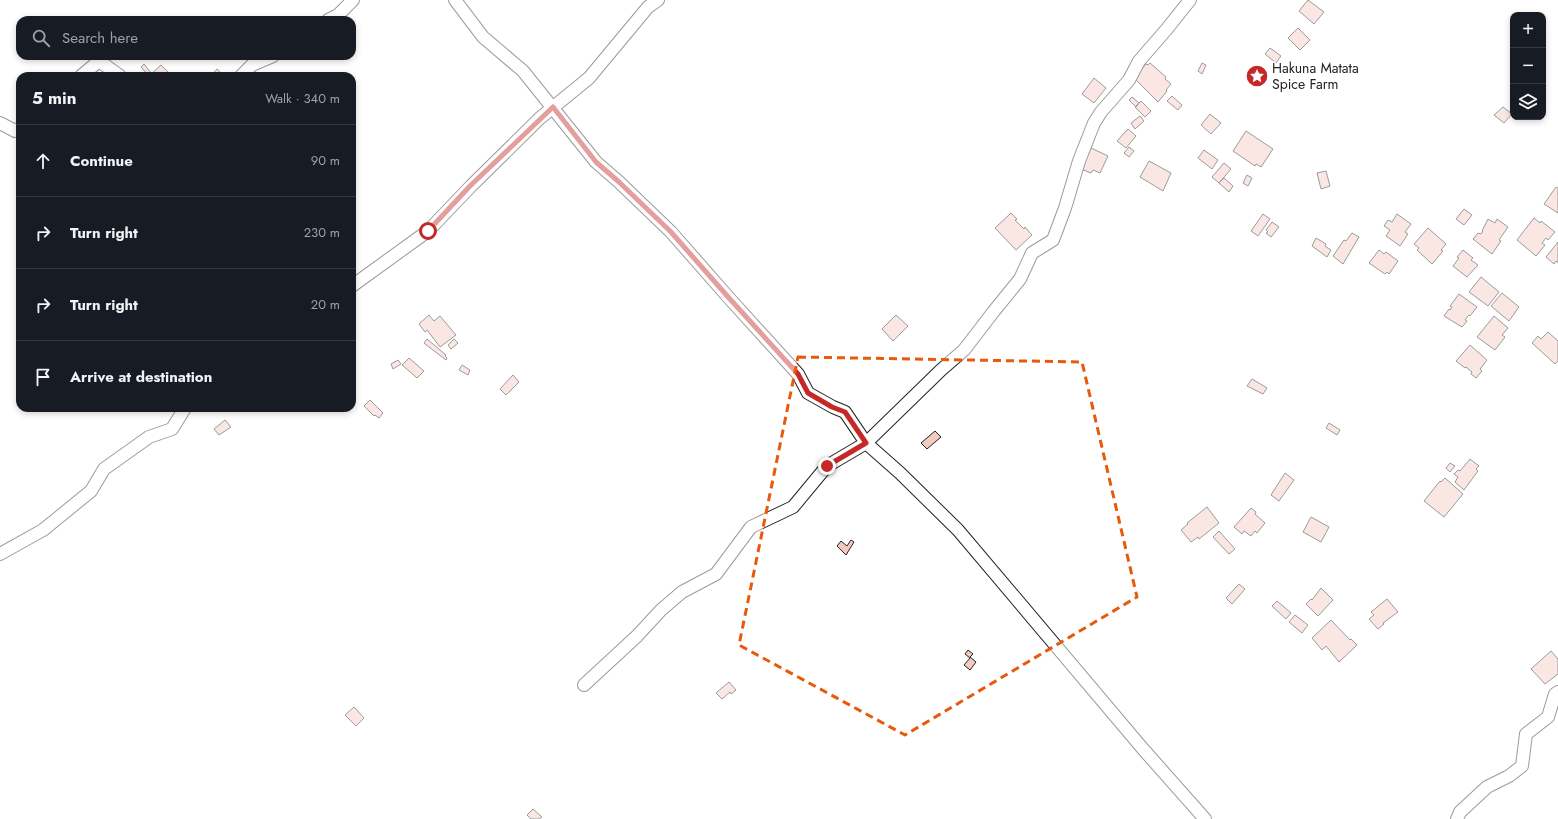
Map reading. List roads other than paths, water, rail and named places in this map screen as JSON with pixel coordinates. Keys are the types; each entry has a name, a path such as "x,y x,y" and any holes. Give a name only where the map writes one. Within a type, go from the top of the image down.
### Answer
{"street":[{"path":"336,16 353,0"},
{"path":"455,0 483,37 523,71 596,162 671,232 798,374 808,393 832,407 845,412 866,443 900,473 958,530 1138,743 1205,819"},
{"path":"356,283 428,231 470,186 553,107 589,78 648,7 658,0"},
{"path":"584,685 637,636 661,610 682,592 716,574 751,527 793,507 827,466 866,443 941,370 964,350 1020,280 1032,253 1053,240 1065,208 1079,161 1094,123 1101,112 1129,80 1139,61 1190,0"},
{"path":"245,72 252,65 264,60"},
{"path":"86,72 99,61 114,72"},
{"path":"0,123 16,130"},
{"path":"0,554 43,530 90,491 104,468 149,437 172,429 183,412"},
{"path":"1457,819 1460,812 1487,787 1509,776 1522,766 1526,734 1548,717 1558,692"}],"place":[{"name":"Hakuna Matata Spice Farm","path":"1257,76"}]}
